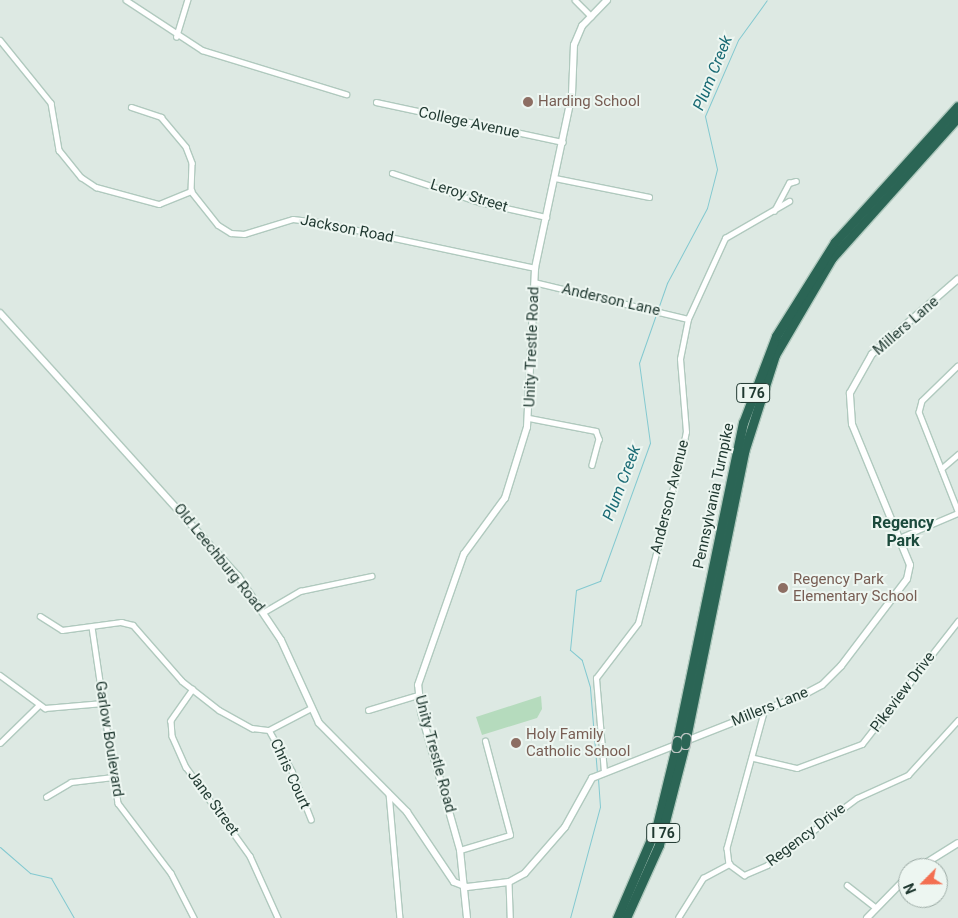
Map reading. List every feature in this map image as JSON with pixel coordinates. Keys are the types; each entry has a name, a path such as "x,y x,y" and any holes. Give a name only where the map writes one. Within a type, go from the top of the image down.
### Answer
{"highway":[{"name":"Pennsylvania Turnpike","path":"618,918 657,825 681,742 743,423 776,336 829,249 958,106"},
{"name":"Pennsylvania Turnpike","path":"626,918 659,845 744,452 775,355 832,258 958,117"}],"street":[{"path":"126,0 176,37 202,50 346,94"},
{"path":"176,37 187,0"},
{"path":"575,0 591,16"},
{"name":"Unity Trestle Road","path":"467,918 467,887 460,850 418,695 421,672 464,554 505,498 529,418 535,268 563,142 576,38 591,16 608,0"},
{"path":"0,40 51,103 59,150 81,177 96,187 159,204 191,191 192,163 186,147 161,117 132,107"},
{"name":"College Avenue","path":"376,102 563,142"},
{"name":"Leroy Street","path":"392,173 479,202 546,216"},
{"path":"555,178 649,197"},
{"path":"773,212 785,187 796,181"},
{"name":"Jackson Road","path":"191,191 218,225 231,234 244,234 292,219 319,222 535,268"},
{"name":"Anderson Avenue","path":"599,774 596,678 638,623 681,458 686,432 680,359 688,319 725,238 773,212 789,201"},
{"name":"Millers Lane","path":"599,774 822,685 841,666 907,579 910,565 852,424 850,393 872,354 958,279"},
{"name":"Anderson Lane","path":"534,282 688,319"},
{"name":"Old Leechburg Road","path":"0,313 166,493 264,612 288,652 310,708 326,731 390,792 454,882 467,887"},
{"path":"899,538 958,512 920,418 920,406 958,366"},
{"path":"529,418 596,431 599,439 592,465"},
{"path":"941,469 958,454"},
{"path":"264,612 300,591 371,576"},
{"path":"40,616 62,630 133,625 167,667 193,689 242,724 268,730 310,708"},
{"name":"Pikeview Drive","path":"754,758 797,768 862,744 958,621"},
{"name":"Garlow Boulevard","path":"92,627 112,777 121,808 174,877 194,918"},
{"path":"0,674 39,705 56,708 103,702"},
{"name":"Jane Street","path":"193,689 171,721 172,736 186,767 250,856 278,918"},
{"path":"368,710 418,695"},
{"path":"0,743 39,705"},
{"path":"678,918 703,878 729,864 727,848 754,758 765,709"},
{"name":"Regency Drive","path":"729,864 744,874 767,865 857,798 908,775 958,720"},
{"name":"Chris Court","path":"268,730 292,771 311,819"},
{"path":"460,850 510,835 484,741"},
{"path":"467,887 509,882 525,873 551,844 599,774"},
{"path":"46,797 72,782 112,777"},
{"path":"390,792 400,918"},
{"path":"934,858 958,843"},
{"path":"509,882 510,918"},
{"path":"847,885 875,907"},
{"path":"867,918 875,907 898,885"}],"green space":[{"path":"541,696 542,709 537,718 482,735 476,717"}],"waterway":[{"name":"Plum Creek","path":"597,773 590,687 582,660 570,650 576,590 600,581 650,443 639,363 667,283 707,208 717,169 705,116 738,40 767,0"},
{"name":"Plum Creek","path":"570,918 600,807 598,779"},
{"path":"0,847 30,873 51,878 74,918"}],"place":[{"name":"Harding School","path":"528,102"},
{"name":"Regency Park Elementary School","path":"783,588"},
{"name":"Holy Family Catholic School","path":"516,743"}],"district":[{"name":"Regency Park","path":"903,532"}]}
